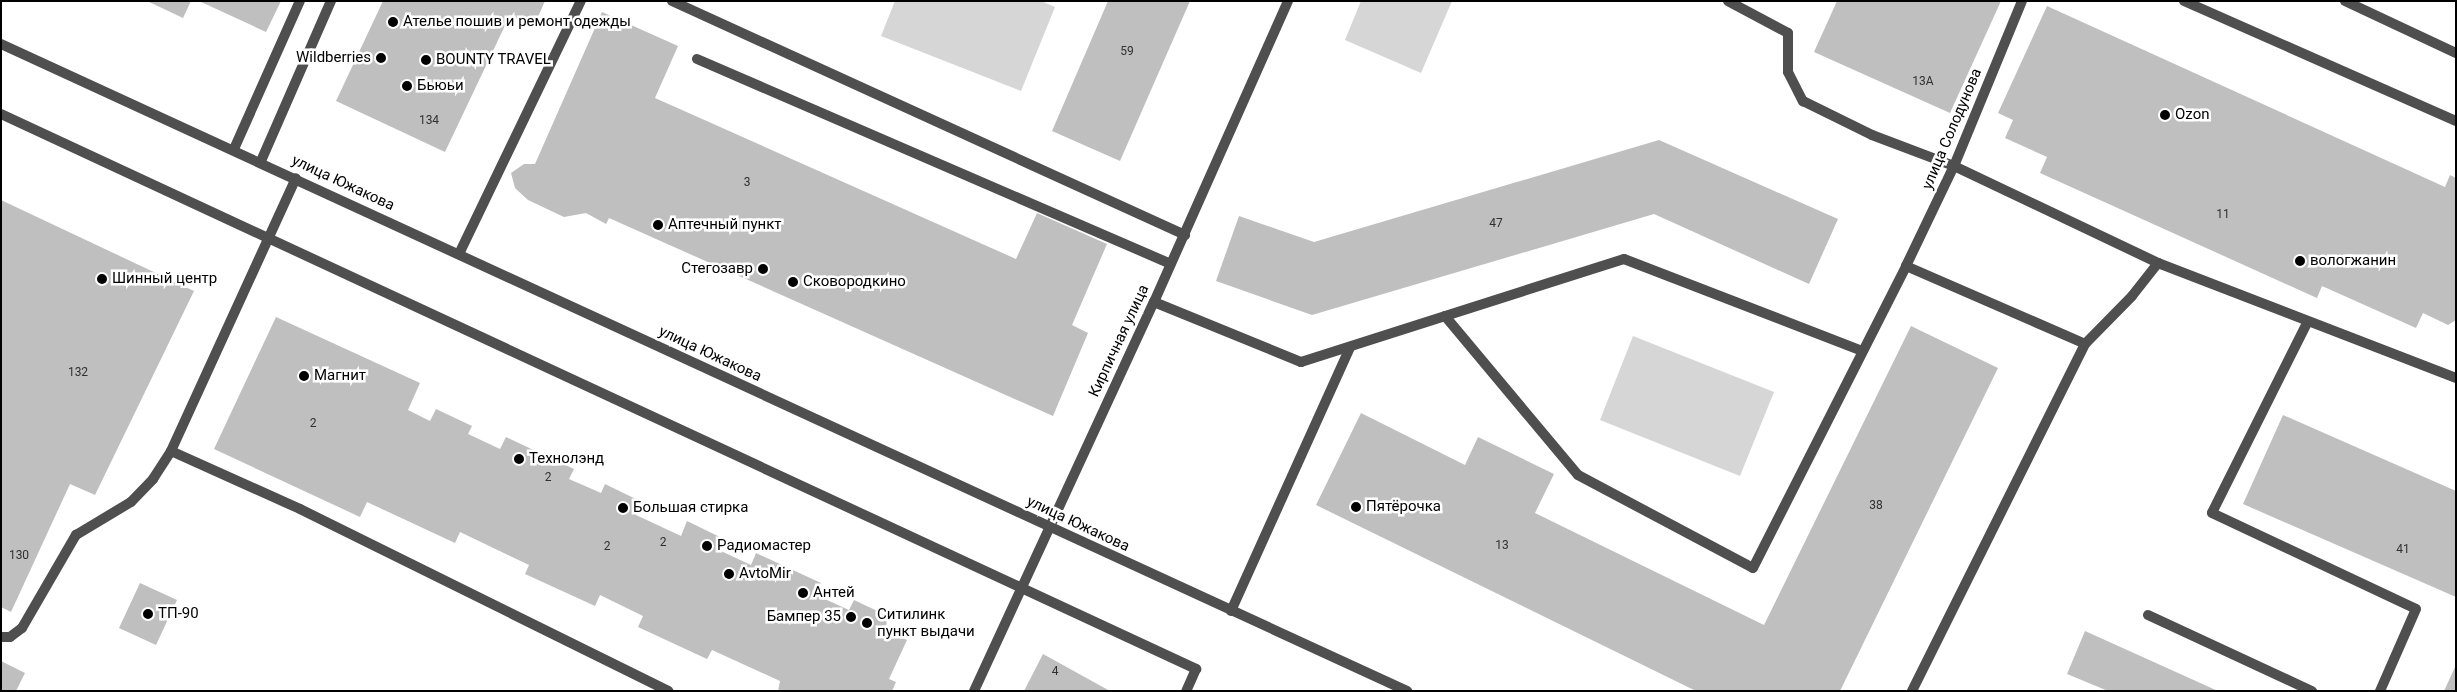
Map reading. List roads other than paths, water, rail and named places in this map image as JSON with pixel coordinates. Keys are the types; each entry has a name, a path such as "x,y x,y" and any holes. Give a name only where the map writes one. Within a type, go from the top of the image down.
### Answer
{"street":[{"path":"234,149 300,1"},
{"path":"261,162 331,1"},
{"path":"459,254 581,1"},
{"path":"672,1 1185,235"},
{"name":"Кирпичная улица","path":"974,691 1048,527 1185,235 1288,1"},
{"path":"1728,1 1788,33 1788,72 1803,101 1872,135 1954,166 2158,263 2307,323 2456,378"},
{"name":"улица Солодунова","path":"1444,316 1578,475 1753,568 1906,266 1954,166 2022,1"},
{"path":"2184,1 2456,121"},
{"path":"2345,1 2456,53"},
{"name":"улица Южакова","path":"1,44 234,149 1048,527 1407,691"},
{"path":"697,59 1171,264"},
{"path":"1,114 1196,669 1186,691"},
{"path":"1,638 10,637 22,628 76,535 131,502 153,479 171,451 266,238 296,178"},
{"path":"1154,302 1301,362 1624,259 1862,351"},
{"path":"1912,691 2085,344 2132,296 2158,263"},
{"path":"1906,266 2085,344"},
{"path":"2307,323 2212,513 2416,609 2380,691"},
{"path":"1231,611 1350,347"},
{"path":"171,451 300,509 669,691"},
{"path":"2148,615 2312,691"}],"place":[{"name":"Ателье пошив и ремонт одежды","path":"393,22"},
{"name":"Wildberries","path":"381,58"},
{"name":"BOUNTY TRAVEL","path":"426,60"},
{"name":"Бьюьи","path":"407,86"},
{"name":"Ozon","path":"2165,115"},
{"name":"Аптечный пункт","path":"658,225"},
{"name":"вологжанин","path":"2300,261"},
{"name":"Стегозавр","path":"763,269"},
{"name":"Шинный центр","path":"102,279"},
{"name":"Сковородкино","path":"793,282"},
{"name":"Магнит","path":"304,376"},
{"name":"Технолэнд","path":"519,459"},
{"name":"Пятёрочка","path":"1356,507"},
{"name":"Большая стирка","path":"623,508"},
{"name":"Радиомастер","path":"707,546"},
{"name":"AvtoMir","path":"729,574"},
{"name":"Антей","path":"803,593"},
{"name":"ТП-90","path":"148,614"},
{"name":"Бампер 35","path":"851,617"},
{"name":"Ситилинк пункт выдачи","path":"867,623"}]}
